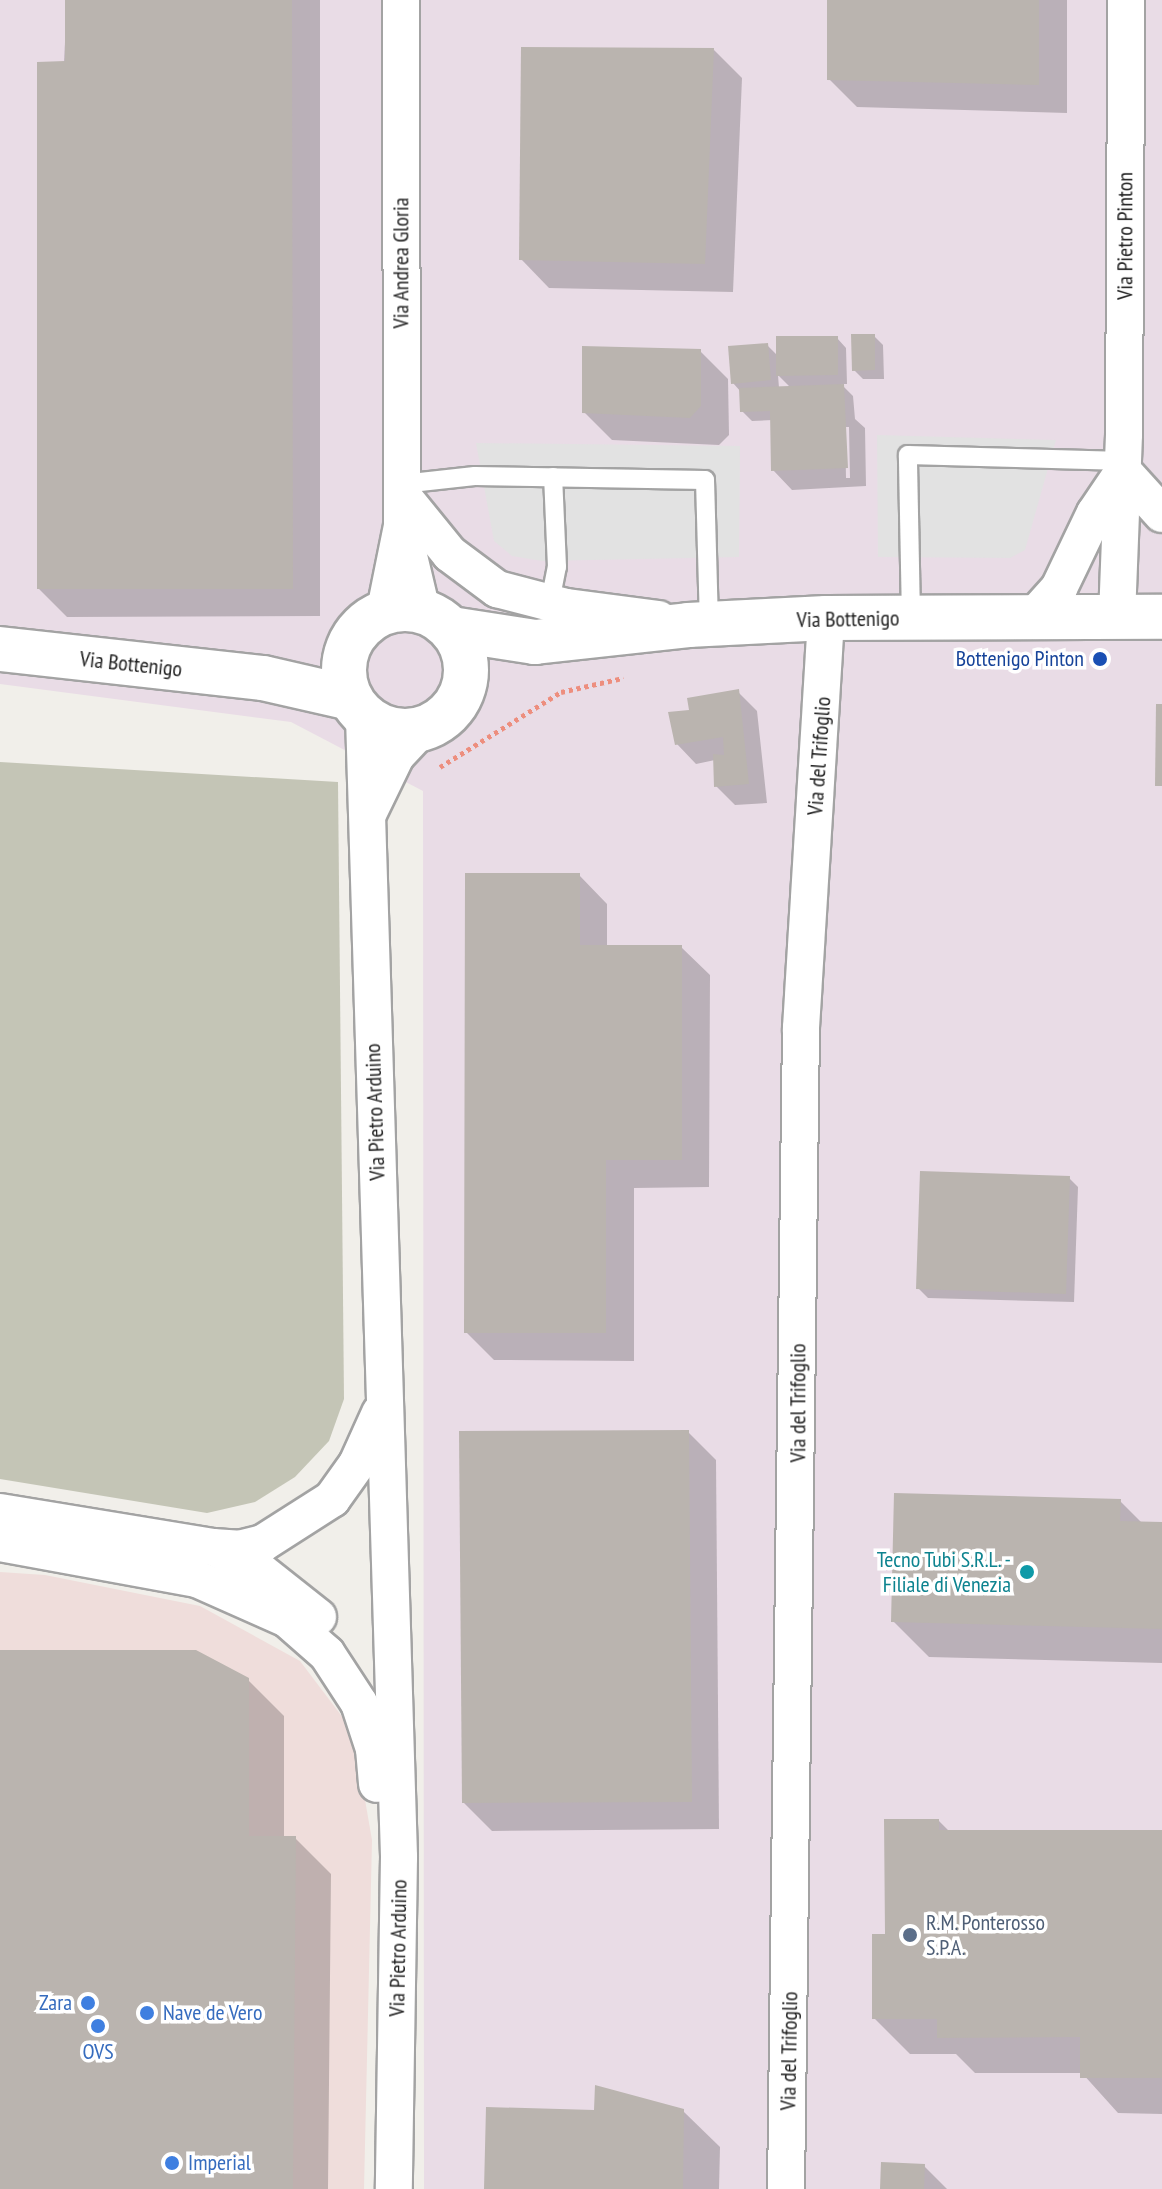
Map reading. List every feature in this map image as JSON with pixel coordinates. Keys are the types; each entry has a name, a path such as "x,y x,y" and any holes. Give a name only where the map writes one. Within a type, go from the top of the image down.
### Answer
{"street":[{"name":"Via Andrea Gloria","path":"401,0 402,502 419,617"},
{"name":"Via Pietro Pinton","path":"1117,617 1124,466 1126,0"},
{"path":"1033,617 1059,588 1095,513 1124,466 1162,514"},
{"path":"402,502 450,554 497,589 550,602 698,624"},
{"path":"419,617 466,665 465,685 424,750 400,731 357,708 344,680 350,642 419,617"},
{"name":"Via Bottenigo","path":"419,617 535,642 698,624 826,618 1162,617"},
{"name":"Via del Trifoglio","path":"786,2189 805,950 826,618"},
{"name":"Via Bottenigo","path":"263,678 323,660 350,642"},
{"name":"Via Bottenigo","path":"465,685 535,642"},
{"name":"Via Bottenigo","path":"0,649 263,678 357,708"},
{"name":"Via Pietro Arduino","path":"357,708 366,819 399,1857 394,2189"},
{"name":"Via Pietro Arduino","path":"366,819 396,756 424,750"},
{"name":"Via Pietro Arduino","path":"0,1512 213,1547 239,1549 263,1543 332,1499 357,1464 384,1405"},
{"path":"0,1543 197,1579 287,1619 327,1654 359,1703 374,1749 379,1809 399,1857"},
{"name":"Via Pietro Arduino","path":"213,1547 260,1571 310,1610 358,1658 394,1707"}],"lane":[{"path":"911,618 908,455 1124,466"},
{"path":"402,502 475,476 705,480 698,624"},
{"path":"550,602 557,567 553,477"}],"path":[{"path":"424,750 453,763 561,692 636,676"}],"shaded area":[{"path":"0,0 1162,0 1162,2189 424,2189 423,791 291,722 0,684"},
{"path":"877,435 1056,440 1025,550 1010,558 878,557"},
{"path":"476,443 740,446 739,557 542,561 512,556 494,541"},
{"path":"0,762 338,782 344,1399 329,1441 295,1477 255,1502 207,1513 0,1479"},
{"name":"Nave de Vero","path":"0,1572 45,1575 200,1606 300,1661 353,1731 372,1840 364,2189 0,2189"}],"building":[{"path":"65,0 292,0 293,589 37,589 37,62 65,61"},
{"path":"827,0 1039,0 1039,85 827,80"},
{"path":"521,47 714,48 705,264 519,260"},
{"path":"851,334 875,334 875,370 852,371"},
{"path":"776,336 838,336 838,375 776,376"},
{"path":"768,343 771,380 731,384 728,346"},
{"path":"582,346 701,349 701,406 690,418 582,413"},
{"path":"844,384 848,468 771,471 770,411 740,412 739,388"},
{"path":"739,689 749,784 714,787 713,754 724,755 723,737 675,745 668,712 689,710 687,698"},
{"path":"1156,704 1162,704 1162,786 1155,786"},
{"path":"465,873 580,873 580,945 682,945 682,1160 606,1160 606,1333 464,1333"},
{"path":"920,1171 1070,1176 1066,1294 916,1289"},
{"path":"689,1430 692,1802 462,1803 459,1431"},
{"name":"Tecno Tubi S.R.L. - Filiale di Venezia","path":"894,1493 1121,1499 1120,1521 1162,1522 1162,1629 891,1622"},
{"name":"Nave de Vero","path":"0,1650 196,1650 249,1678 249,1836 296,1836 293,2189 0,2189"},
{"path":"884,1819 939,1819 939,1830 1162,1830 1162,2078 1080,2078 1080,2037 937,2038 937,2019 872,2019 872,1934 885,1934"},
{"path":"595,2085 684,2109 683,2189 484,2189 486,2107 594,2110"},
{"path":"881,2162 925,2164 924,2189 880,2189"}],"place":[{"name":"Bottenigo Pinton","path":"1100,659"},
{"name":"Tecno Tubi S.R.L. - Filiale di Venezia","path":"1027,1572"},
{"name":"R.M. Ponterosso S.P.A.","path":"910,1935"},
{"name":"Zara","path":"88,2003"},
{"name":"Nave de Vero","path":"147,2013"},
{"name":"OVS","path":"98,2026"},
{"name":"Imperial","path":"172,2163"}]}
